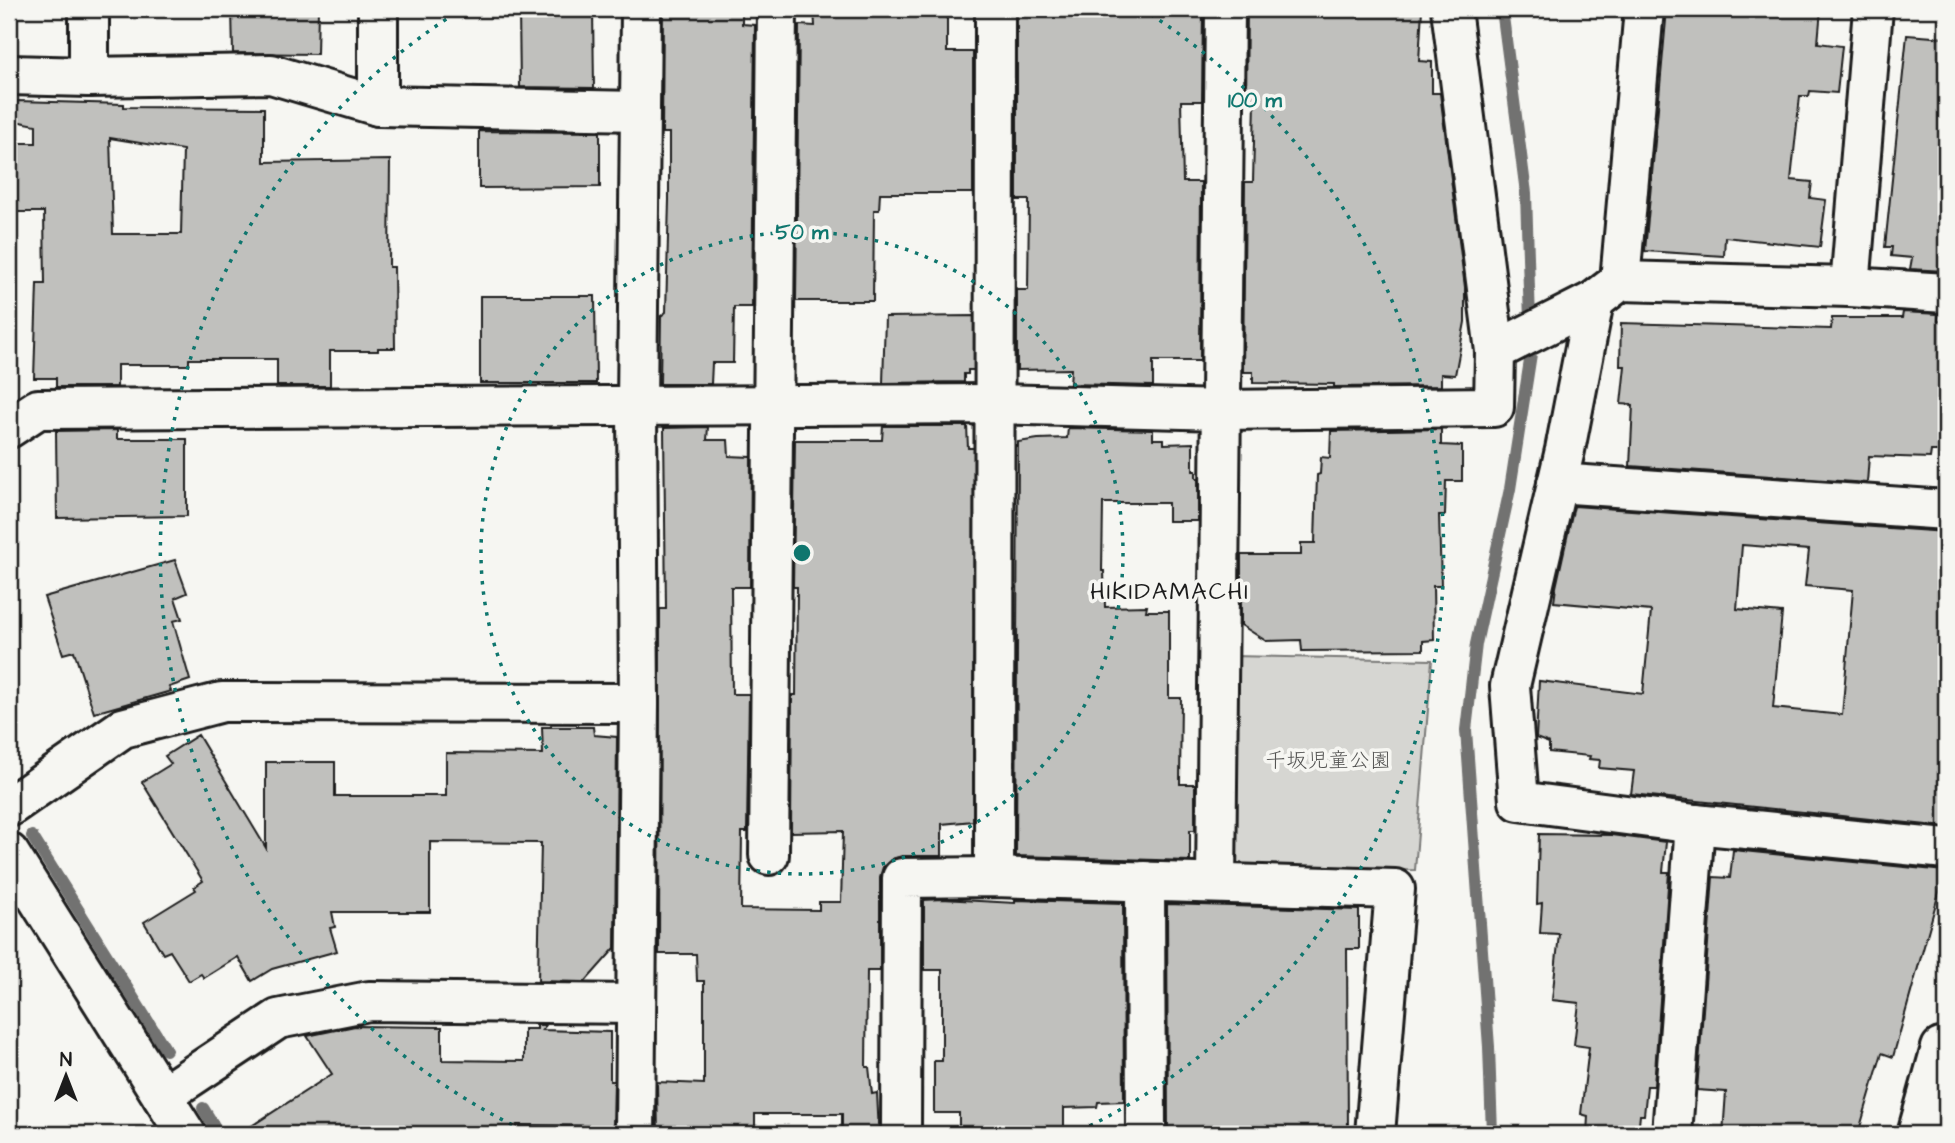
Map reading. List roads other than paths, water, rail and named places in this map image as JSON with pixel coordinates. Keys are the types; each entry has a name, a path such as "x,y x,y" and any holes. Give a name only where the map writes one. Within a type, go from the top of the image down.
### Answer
{"street":[{"path":"89,9 89,77"},
{"path":"378,9 378,106"},
{"path":"635,1134 641,9"},
{"path":"769,855 777,9"},
{"path":"995,9 995,877"},
{"path":"1216,883 1225,9"},
{"path":"9,428 38,410 995,404 1222,410 1494,407 1508,345 1451,9"},
{"path":"1644,9 1557,483 1510,686 1519,801 1695,824 1946,849"},
{"path":"1850,287 1873,9"},
{"path":"9,75 89,77 271,74 378,106 639,111"},
{"path":"1508,345 1592,299 1850,287 1946,293"},
{"path":"1557,483 1946,510"},
{"path":"9,807 123,728 222,702 639,702"},
{"path":"1672,1134 1695,824"},
{"path":"9,853 186,1134"},
{"path":"901,1134 902,877 995,877 1395,889 1375,1134"},
{"path":"1145,881 1146,1134"},
{"path":"162,1096 278,1019 382,1001 636,1004"},
{"path":"1917,1134 1941,1048 1946,1049"}],"waterway":[{"path":"1492,1134 1489,1047 1466,730 1476,644 1510,489 1531,354 1526,193 1502,9"},
{"path":"32,836 166,1050"},
{"path":"203,1108 219,1134"}],"district":[{"name":"HIKIDAMACHI","path":"1170,591"}],"park label":[{"name":"千坂児童公園","path":"1328,760"}]}
